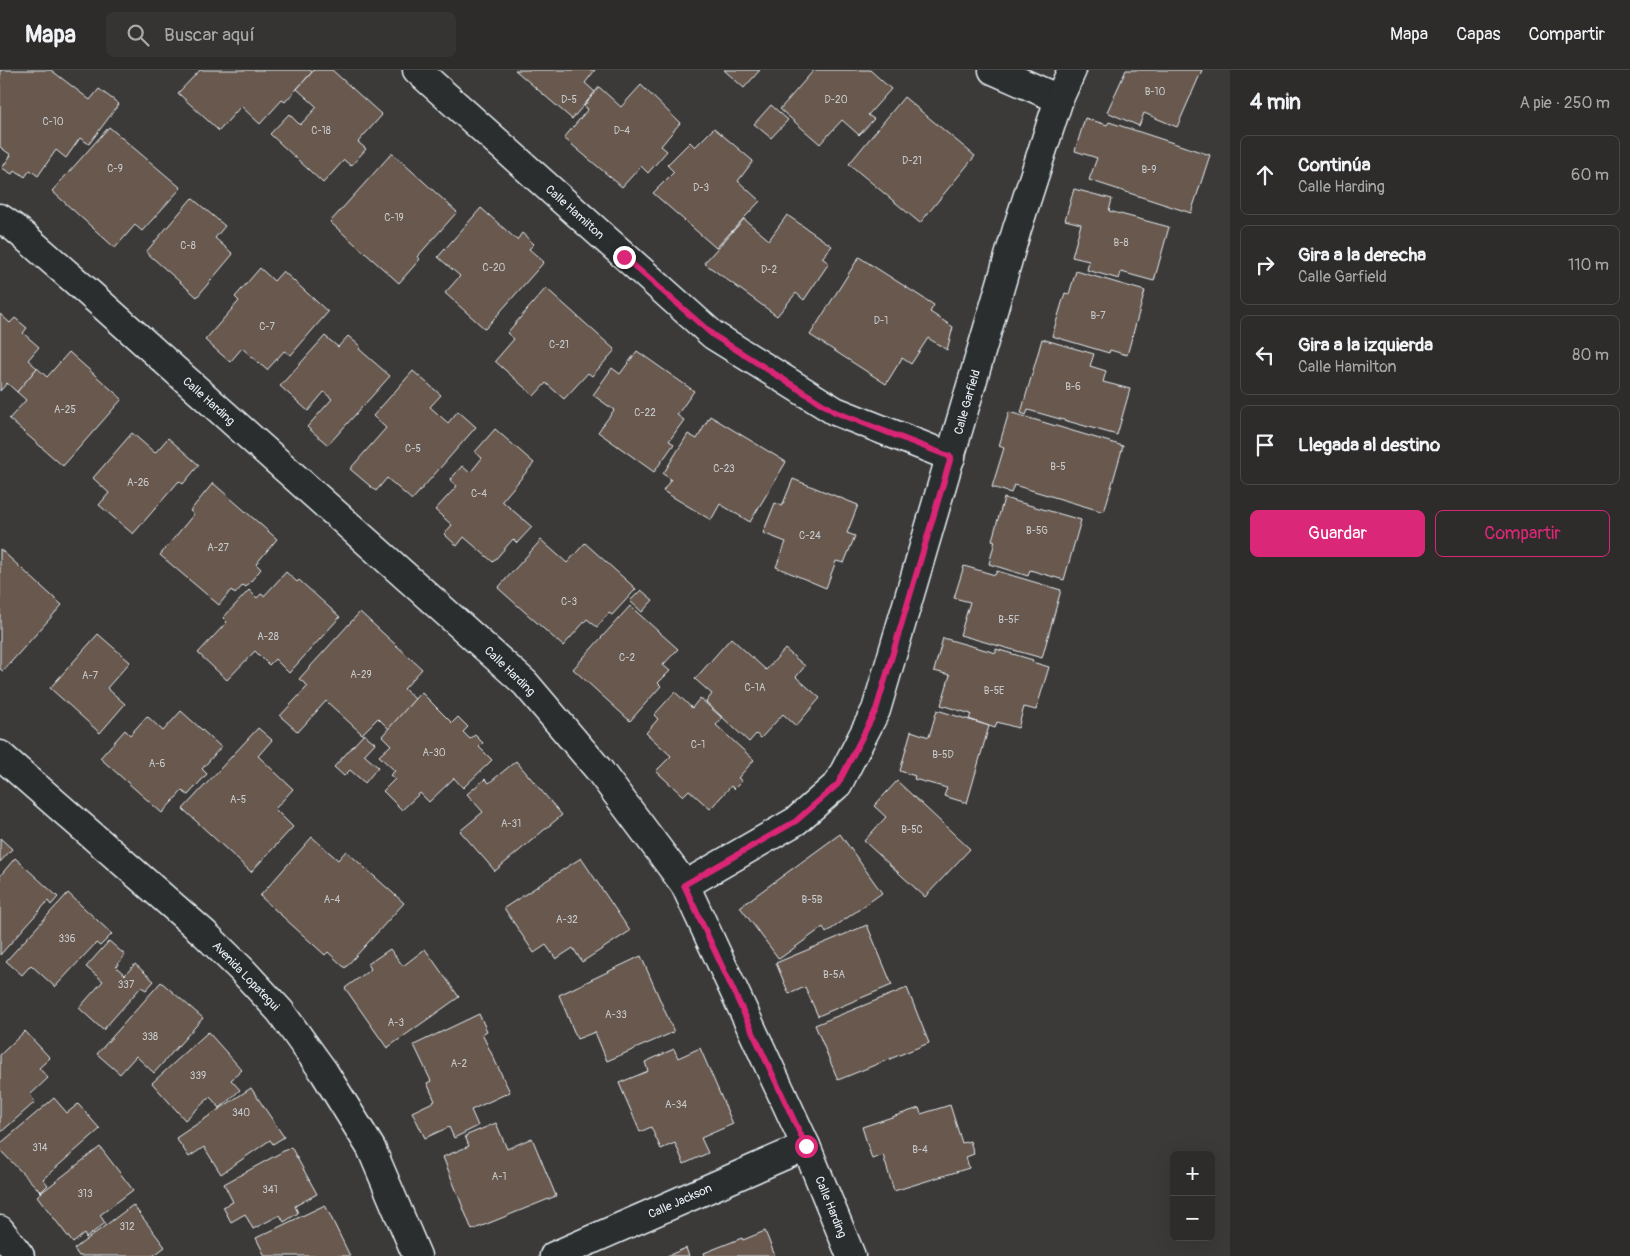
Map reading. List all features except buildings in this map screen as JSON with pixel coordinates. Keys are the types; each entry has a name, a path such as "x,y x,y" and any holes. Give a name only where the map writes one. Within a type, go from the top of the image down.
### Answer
{"street":[{"name":"Calle Hamilton","path":"416,70 713,335 835,412 951,457"},
{"path":"993,70 1059,99"},
{"name":"Calle Garfield","path":"684,885 796,821 838,784 876,710 1017,229 1059,99 1072,70"},
{"name":"Calle Harding","path":"0,218 16,229 89,293 525,683 599,770 684,885 806,1146 851,1256"},
{"name":"Avenida Lopategui","path":"0,755 205,934 280,1011 324,1072 371,1148 418,1256"},
{"name":"Calle Jackson","path":"554,1256 806,1146"},
{"path":"0,1230 20,1256"}],"route":[{"path":"624,257 713,335 835,412 951,457 876,710 838,784 796,821 684,885 806,1146"}]}
